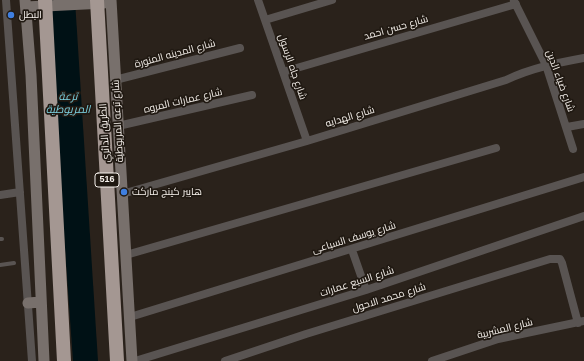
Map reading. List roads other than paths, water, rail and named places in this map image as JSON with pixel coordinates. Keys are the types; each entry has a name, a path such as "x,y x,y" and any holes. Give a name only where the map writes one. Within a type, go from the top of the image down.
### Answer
{"highway":[{"path":"44,0 64,361"},
{"name":"الطريق الدائري","path":"106,1 118,361"}],"main road":[{"path":"44,361 31,75 26,3 106,1"},
{"name":"شارع ترعه المريوطية","path":"106,1 115,80 133,361"},
{"path":"28,303 41,302"}],"street":[{"path":"6,0 32,361"},
{"name":"شارع جاه الرسول","path":"258,0 306,140"},
{"path":"265,20 332,0"},
{"name":"شارع ضياء الدين","path":"515,2 546,65 573,148"},
{"name":"شارع حسن احمد","path":"283,72 515,2"},
{"path":"0,43 9,42"},
{"name":"شارع المدينه المنورة","path":"115,80 240,48"},
{"name":"شارع الهدايه","path":"122,194 499,82 522,72 546,65 584,58"},
{"name":"شارع عمارات المروه","path":"118,126 252,94"},
{"path":"566,127 584,124"},
{"path":"126,255 496,148"},
{"name":"شارع يوسف السباعى","path":"130,317 584,178"},
{"path":"0,195 20,192"},
{"name":"شارع السبع عمارات","path":"133,361 366,290 584,216"},
{"path":"352,250 366,290"},
{"name":"شارع محمد الاحول","path":"225,361 306,334 550,259 560,260 564,266 581,322"},
{"name":"شارع المشربية","path":"432,361 498,339 581,322"}],"lane":[{"path":"0,265 14,263"}],"water":[{"name":"ترعة المريوطية","path":"51,0 75,0 98,361 73,361 54,95"}],"place":[{"name":"البطل","path":"11,15"},
{"name":"هايبر كينج ماركت","path":"124,192"}]}
